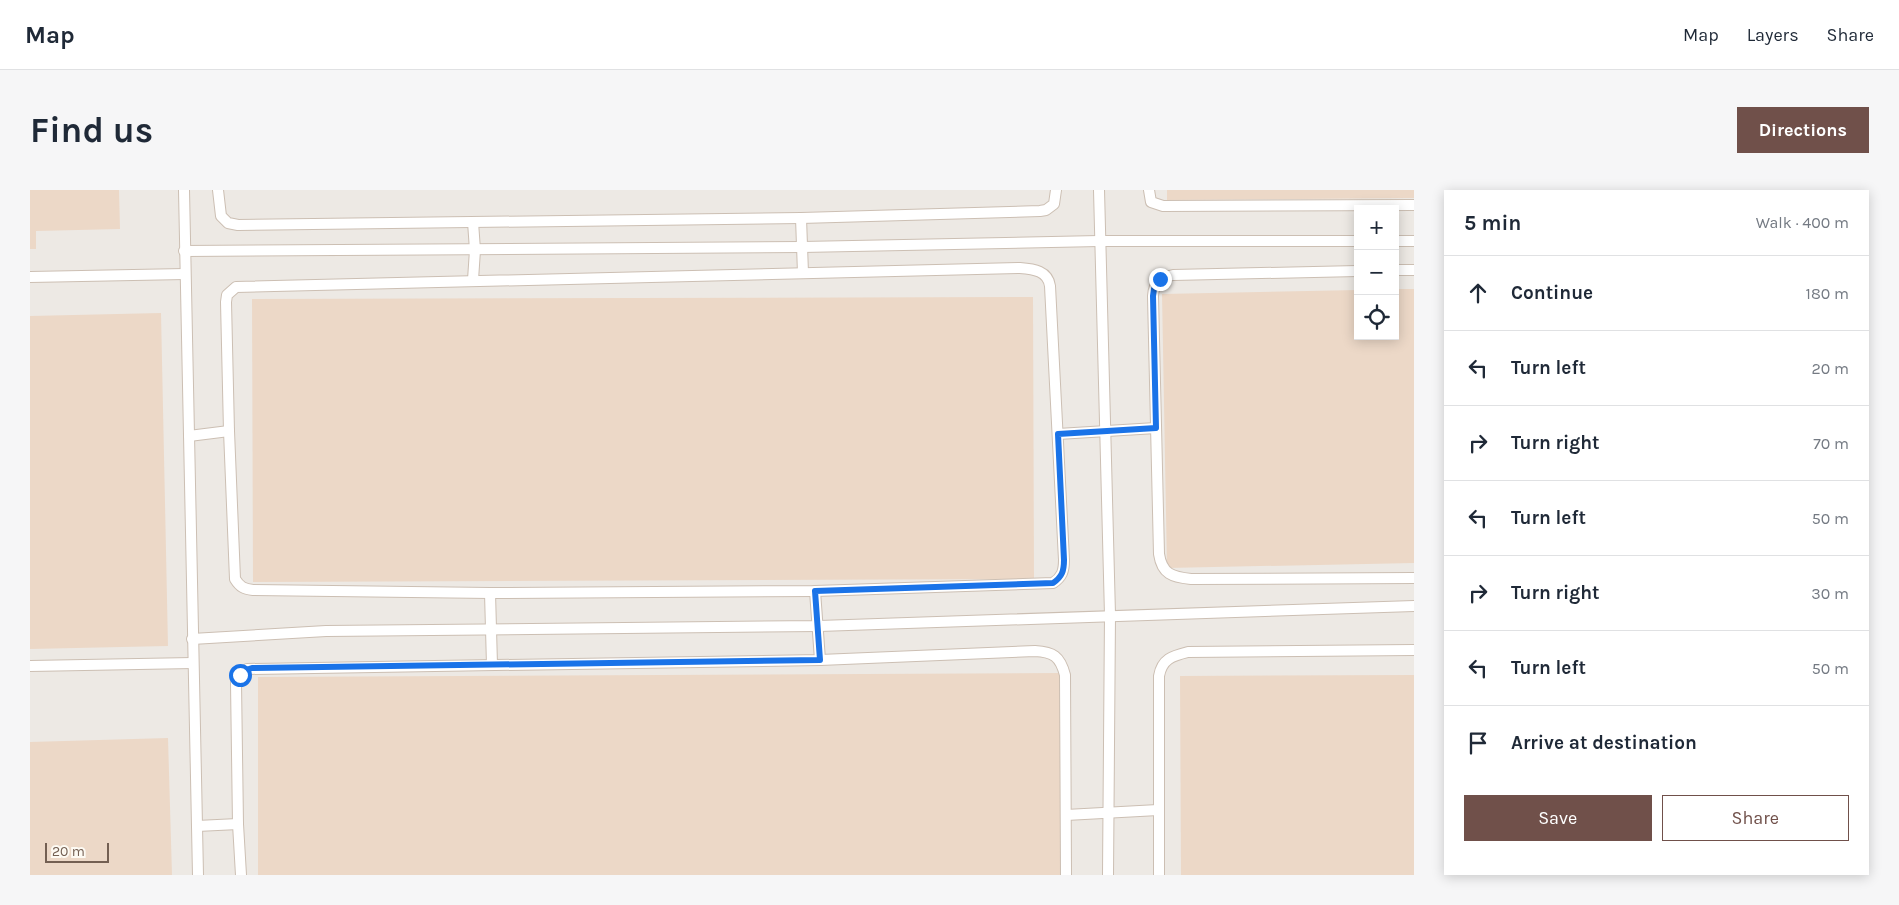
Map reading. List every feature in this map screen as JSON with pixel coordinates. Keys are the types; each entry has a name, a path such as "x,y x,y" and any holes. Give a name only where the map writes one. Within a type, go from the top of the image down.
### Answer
{"lane":[{"path":"184,190 198,875"},
{"path":"218,190 221,216 224,220 233,224 802,218 1040,210 1051,208 1056,190"},
{"path":"1099,190 1110,615 1108,875"},
{"path":"1149,190 1151,202 1163,206 1414,205"},
{"path":"802,218 803,273"},
{"path":"473,222 475,250 473,280"},
{"path":"184,251 802,247 1100,240 1354,240"},
{"path":"1399,240 1414,240"},
{"path":"1020,268 1037,270 1049,279 1064,560 1064,570 1058,580 1048,584 815,591 490,593 253,590 245,589 235,579 228,431 226,302 227,295 236,287 803,273 1020,268"},
{"path":"1399,270 1414,270"},
{"path":"1354,271 1173,275 1160,279 1154,289 1153,296 1159,554 1161,566 1166,572 1181,578 1191,579 1414,578"},
{"path":"30,277 185,274"},
{"path":"1058,434 1156,428"},
{"path":"189,436 228,431"},
{"path":"815,591 820,660"},
{"path":"490,593 492,665"},
{"path":"192,639 326,631 819,626 1414,606"},
{"path":"1159,875 1159,676 1163,663 1168,658 1188,652 1414,650"},
{"path":"240,875 236,683 243,671 252,668 820,660 1035,651 1047,652 1056,657 1062,664 1064,674 1066,875"},
{"path":"30,666 193,663"},
{"path":"1066,815 1158,810"},
{"path":"197,826 238,824"}],"shaded area":[{"path":"30,190 1414,190 1414,875 30,875"}],"building":[{"path":"30,190 119,190 120,229 36,231 36,249 30,249"},
{"path":"1167,190 1414,190 1414,198 1167,200"},
{"path":"1399,289 1414,289 1414,563 1167,568 1162,294 1354,290 1354,340 1399,340"},
{"path":"1033,297 1034,579 253,582 252,299"},
{"path":"161,313 168,646 30,649 30,316"},
{"path":"1060,673 1060,875 258,875 258,677"},
{"path":"1414,675 1414,875 1181,875 1180,676"},
{"path":"168,738 172,875 30,875 30,742"}],"route":[{"path":"240,675 243,671 252,668 820,660 815,591 1053,583 1058,580 1064,570 1058,434 1156,428 1153,296 1156,283 1160,279"}]}
